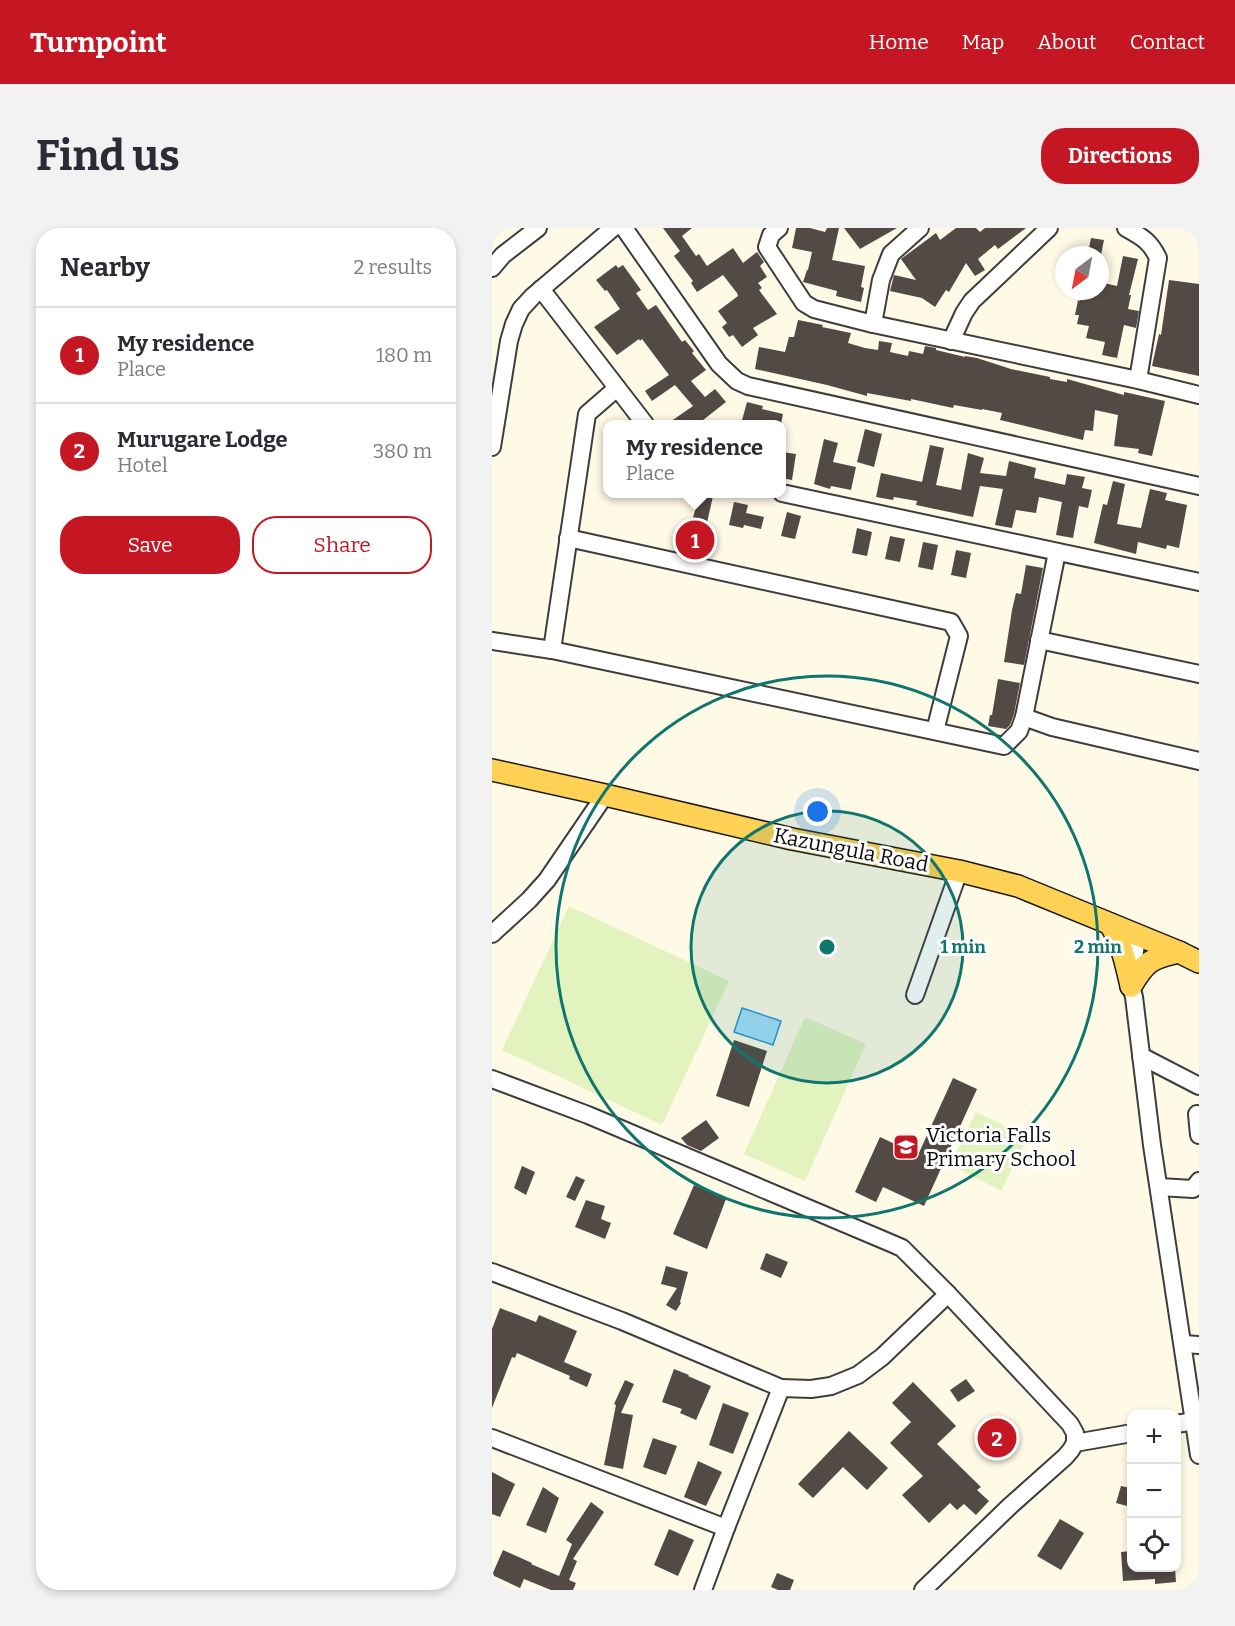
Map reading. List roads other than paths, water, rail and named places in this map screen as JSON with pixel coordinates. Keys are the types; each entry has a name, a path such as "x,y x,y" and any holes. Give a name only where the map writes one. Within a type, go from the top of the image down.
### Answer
{"main road":[{"name":"Kazungula Road","path":"492,770 792,839 959,871 1018,886 1137,934 1199,962"},
{"path":"1110,924 1124,955 1131,986"},
{"path":"1131,986 1147,963 1161,956 1179,952"}],"street":[{"path":"492,268 502,255 538,228"},
{"path":"493,438 509,341 521,309 613,228"},
{"path":"624,228 719,364 737,381 748,386 1199,486"},
{"path":"779,228 771,235 767,247 804,303 814,309 1199,395"},
{"path":"873,324 881,280 891,254 920,228"},
{"path":"951,341 972,301 1050,228"},
{"path":"1126,228 1145,238 1153,247 1158,258 1138,380"},
{"path":"541,289 642,420"},
{"path":"552,650 587,414 617,388"},
{"path":"786,494 1199,582"},
{"path":"568,538 951,622 959,636 935,731"},
{"path":"492,641 552,650 1004,746 1019,731 1024,717 1057,552"},
{"path":"1039,640 1199,674"},
{"path":"1024,717 1052,727 1199,760"},
{"path":"492,934 547,880 605,795"},
{"path":"915,994 959,871"},
{"path":"1137,934 1131,986 1159,1187 1191,1344 1199,1455"},
{"path":"1141,1056 1199,1086"},
{"path":"492,1079 599,1120 893,1244 910,1256 948,1294 1070,1424 1075,1433 1075,1443 1065,1457 1010,1506 923,1590"},
{"path":"1197,1114 1199,1135"},
{"path":"1159,1187 1193,1189 1199,1181"},
{"path":"492,1272 622,1321 781,1388 811,1389 831,1386 858,1375 882,1357 948,1294"},
{"path":"703,1590 781,1388"},
{"path":"1181,1423 1195,1421"},
{"path":"1075,1443 1127,1434"},
{"path":"492,1438 726,1528"}],"water":[{"path":"742,1008 781,1021 773,1045 734,1032"}],"place":[{"name":"My residence","path":"695,540"},
{"name":"Victoria Falls Primary School","path":"906,1147"},
{"name":"Murugare Lodge","path":"997,1438"}]}
